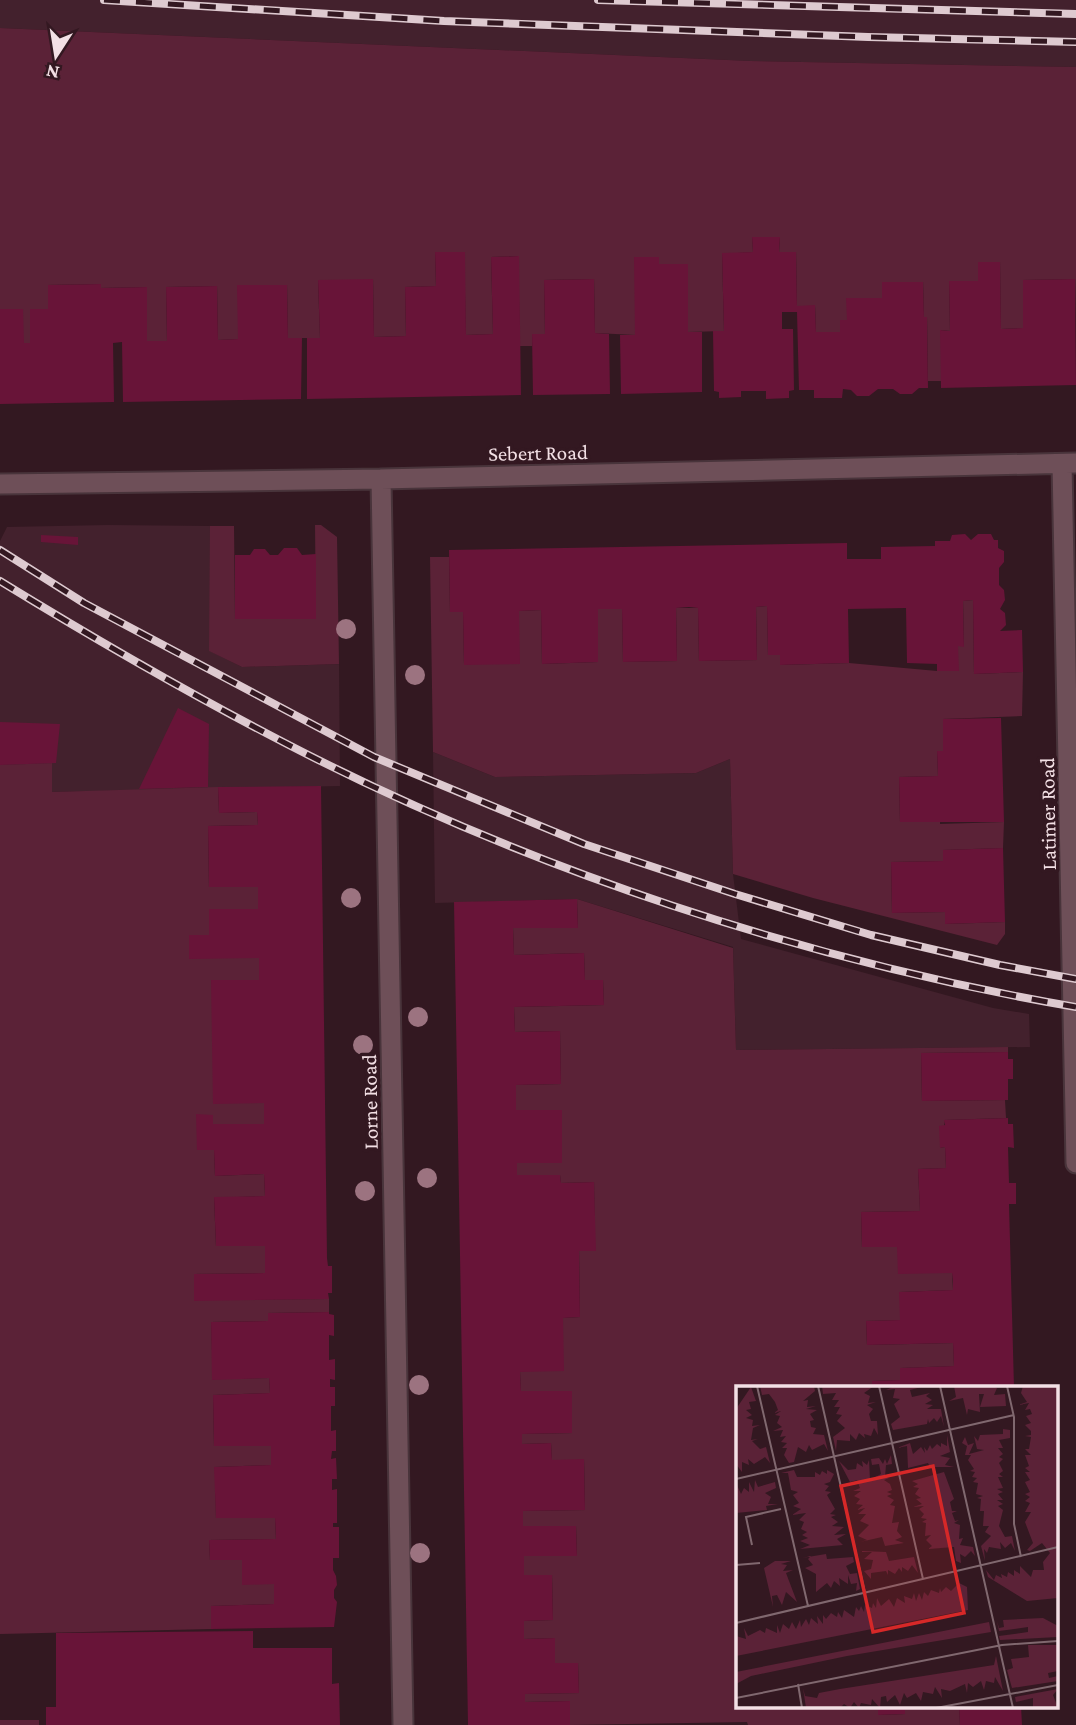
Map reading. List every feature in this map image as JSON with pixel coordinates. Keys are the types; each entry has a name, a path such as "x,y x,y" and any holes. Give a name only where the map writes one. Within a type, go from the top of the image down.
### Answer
{"street":[{"name":"Sebert Road","path":"0,484 381,479 1069,464"},
{"name":"Latimer Road","path":"1069,464 1076,1163"},
{"name":"Lorne Road","path":"381,479 403,1725"}],"shaded area":[{"path":"0,0 1076,0 1076,67 750,61 0,28"},
{"path":"0,28 750,61 1076,67 1076,320 1075,279 1023,280 1023,328 1001,329 1000,262 978,262 978,281 949,282 950,331 941,330 941,381 928,381 927,318 924,317 923,282 883,282 882,298 847,298 847,320 840,320 840,332 816,332 815,306 797,306 796,252 779,252 780,238 752,237 753,252 722,254 724,331 688,332 688,264 659,264 658,257 635,257 635,335 595,333 594,279 544,280 545,334 532,334 532,346 520,346 518,256 491,257 493,334 466,335 464,252 435,252 436,286 405,287 406,336 374,337 373,280 318,281 320,338 288,338 287,285 238,285 238,339 218,340 217,286 166,287 167,341 147,341 146,287 101,288 100,284 48,285 48,309 30,309 30,343 24,343 0,309"},
{"path":"315,525 321,525 337,537 339,664 242,667 209,651 210,526 234,526 235,619 316,619"},
{"path":"210,526 210,651 242,667 339,664 340,786 52,792 0,765 0,541 7,527"},
{"path":"430,557 449,557 450,612 463,612 464,664 519,611 541,610 542,664 598,662 598,609 622,609 623,662 677,661 676,608 698,608 699,661 757,660 756,607 767,606 768,655 780,655 781,665 849,663 958,671 958,646 964,646 963,601 973,600 974,674 1023,672 1022,716 943,719 943,751 937,751 938,776 899,777 900,822 1004,822 1003,848 943,850 943,861 891,862 892,913 945,912 946,924 1005,922 1005,934 997,945 813,898 733,874 730,759 696,773 495,777 433,752"},
{"path":"433,752 495,777 696,773 730,759 733,874 741,939 993,1008 1029,1014 1030,1047 736,1050 733,947 577,899 435,903"},
{"path":"52,763 52,792 218,787 219,813 257,812 258,825 208,826 209,887 258,887 258,909 209,909 209,935 189,935 189,958 259,958 259,980 211,980 264,1103 264,1124 213,1124 212,1115 197,1115 197,1149 214,1150 215,1176 264,1174 265,1196 214,1198 216,1246 265,1246 265,1273 194,1274 194,1300 329,1299 329,1312 268,1313 268,1321 211,1322 213,1379 269,1378 270,1393 213,1395 214,1446 271,1446 271,1465 215,1467 216,1518 275,1518 276,1539 209,1540 210,1560 242,1560 242,1584 274,1584 274,1604 211,1606 211,1629 0,1634 0,765"},
{"path":"577,899 733,948 736,1050 1008,1047 1008,1052 921,1053 922,1101 1005,1100 1006,1118 945,1120 940,1148 945,1147 946,1168 918,1169 920,1211 861,1212 862,1247 897,1247 952,1273 953,1290 900,1292 900,1320 866,1321 867,1345 953,1343 954,1366 901,1368 900,1380 873,1381 872,1386 736,1386 736,1708 878,1708 879,1715 905,1714 905,1708 959,1708 960,1725 748,1725 747,1722 570,1725 569,1701 525,1702 525,1694 579,1693 578,1663 555,1663 554,1638 524,1639 524,1621 553,1620 552,1575 524,1575 524,1556 577,1555 576,1526 523,1526 523,1511 585,1510 584,1460 552,1460 551,1443 522,1444 522,1434 572,1433 572,1392 521,1391 520,1372 563,1318 580,1317 579,1251 595,1250 594,1182 561,1183 560,1175 517,1175 517,1163 562,1162 561,1110 516,1110 516,1085 561,1084 560,1031 515,1032 514,1007 604,1005 603,980 585,980 584,953 514,955 513,928 578,928"},
{"path":"0,1720 39,1720 39,1725 0,1725"}],"building":[{"path":"752,237 780,237 779,252 796,252 797,306 815,305 816,332 840,332 840,320 847,320 846,298 882,298 882,282 923,282 924,317 927,317 928,388 919,388 912,394 900,394 893,389 878,389 869,396 857,396 851,390 843,389 842,398 814,398 814,390 799,390 797,312 782,312 782,329 793,329 794,390 789,391 789,398 766,399 766,391 741,391 741,397 719,398 719,392 714,391 713,331 724,331 722,253 753,252"},
{"path":"435,252 465,252 466,335 493,334 491,257 519,256 521,395 307,399 307,338 320,338 318,280 373,279 374,337 406,336 405,287 436,286"},
{"path":"634,257 659,257 659,264 688,264 688,332 702,332 702,392 621,394 620,335 635,335"},
{"path":"978,262 1000,262 1001,329 1023,328 1023,280 1075,279 1076,385 941,388 940,330 950,331 949,281 978,281"},
{"path":"594,279 595,333 609,334 610,394 533,395 532,334 545,334 544,280"},
{"path":"101,284 101,288 147,287 147,341 167,341 166,287 217,286 218,340 238,339 237,285 287,285 288,338 302,338 301,399 123,402 122,342 113,343 114,402 0,404 0,309 23,309 24,343 30,343 30,309 48,309 48,285"},
{"path":"965,534 971,540 978,534 991,534 994,540 998,540 998,548 1004,551 1004,562 999,568 999,585 1004,590 1005,600 1000,609 1005,613 1006,625 1000,631 1022,630 1023,672 974,674 973,600 963,601 964,647 958,646 959,671 937,671 937,664 907,663 906,608 848,609 849,663 780,665 780,655 768,655 767,606 756,607 757,660 699,661 698,608 689,607 676,608 677,661 623,662 622,609 598,609 598,662 542,664 541,610 519,611 520,664 464,665 463,612 450,612 449,550 847,543 847,559 881,559 881,547 935,546 935,541 950,541 952,535"},
{"path":"41,535 78,537 78,545 41,542"},
{"path":"284,548 297,548 302,555 316,554 316,619 235,619 235,555 250,555 254,549 265,549 270,555 278,555"},
{"path":"178,708 209,724 208,787 139,789"},
{"path":"1001,718 1004,822 900,822 899,777 938,776 937,751 943,751 943,719"},
{"path":"0,722 60,724 56,763 0,765"},
{"path":"321,786 327,1258 328,1266 332,1266 332,1293 328,1293 329,1299 194,1301 194,1274 265,1273 265,1246 216,1246 214,1197 265,1196 264,1174 215,1176 214,1150 197,1150 196,1114 213,1115 213,1124 264,1124 264,1103 213,1104 211,980 259,980 259,958 189,959 189,935 209,935 209,909 258,909 258,887 209,887 208,826 258,825 257,812 219,813 218,787"},
{"path":"1003,848 1005,922 945,924 945,912 892,913 891,862 943,861 943,850"},
{"path":"577,899 578,928 513,928 514,955 584,953 585,980 603,980 604,1005 514,1007 515,1032 560,1031 561,1084 516,1085 516,1110 562,1110 562,1163 517,1163 517,1175 560,1175 561,1183 594,1182 596,1251 579,1251 580,1317 563,1318 564,1371 520,1372 521,1391 572,1391 572,1433 522,1434 522,1444 551,1443 552,1460 584,1459 585,1510 523,1511 523,1526 576,1526 577,1556 524,1556 524,1575 552,1575 553,1620 524,1621 524,1639 555,1638 555,1663 578,1663 579,1693 525,1694 525,1702 570,1701 570,1725 468,1725 454,902"},
{"path":"1008,1052 1008,1059 1013,1059 1013,1079 1008,1079 1008,1100 922,1101 921,1053"},
{"path":"1008,1118 1008,1124 1013,1124 1014,1148 1008,1147 1009,1183 1016,1183 1016,1204 1009,1204 1014,1386 872,1386 872,1381 900,1380 900,1368 954,1366 953,1343 867,1345 866,1321 900,1320 899,1292 953,1290 953,1282 952,1273 898,1274 897,1247 862,1247 861,1212 920,1211 918,1169 946,1168 945,1147 940,1148 939,1126 945,1125 944,1120"},
{"path":"329,1312 334,1315 334,1336 329,1335 329,1360 335,1359 335,1380 330,1379 330,1387 335,1387 335,1406 331,1406 331,1431 336,1430 336,1451 332,1451 331,1459 336,1458 337,1479 332,1479 332,1490 337,1489 337,1523 333,1523 333,1527 339,1527 339,1558 333,1558 337,1585 334,1590 337,1602 334,1627 211,1629 211,1606 274,1604 274,1584 242,1585 242,1560 210,1560 209,1540 276,1539 275,1518 216,1518 214,1467 271,1465 271,1446 214,1446 213,1395 270,1393 269,1378 212,1380 211,1322 268,1321 268,1313"},
{"path":"253,1631 253,1648 332,1648 332,1684 339,1683 340,1725 46,1725 46,1707 56,1707 56,1633"},
{"path":"878,1708 905,1708 905,1714 878,1715"},
{"path":"959,1708 1021,1708 1022,1725 960,1725"}],"railway":[{"path":"104,0 444,21 1076,42"},
{"path":"598,0 1076,14"},
{"path":"0,550 84,603 374,757 584,844 871,935 1000,965 1076,979"},
{"path":"0,581 141,665 285,743 378,789 571,870 670,905 873,964 974,988 1076,1007"}]}
